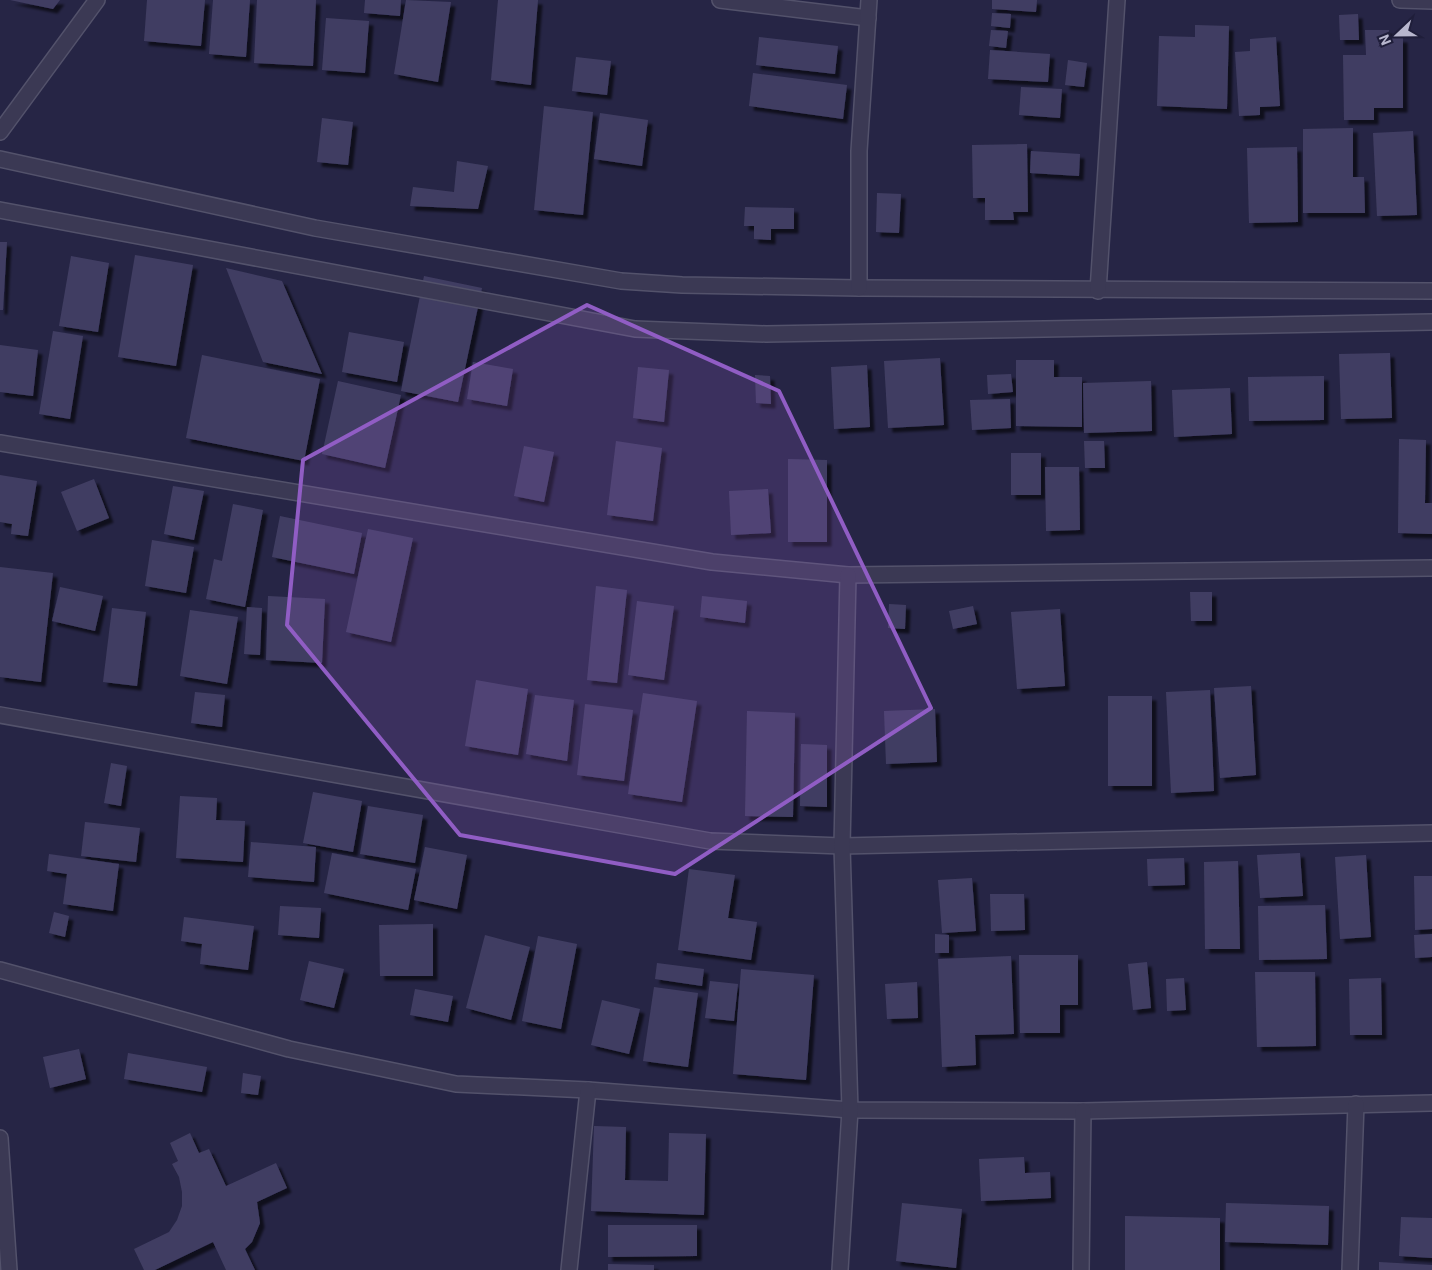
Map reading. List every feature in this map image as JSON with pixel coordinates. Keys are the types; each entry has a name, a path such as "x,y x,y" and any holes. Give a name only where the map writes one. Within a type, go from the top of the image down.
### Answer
{"street":[{"path":"0,132 97,0"},
{"path":"720,0 868,18"},
{"path":"859,288 859,151 869,0"},
{"path":"1098,290 1116,0"},
{"path":"1400,0 1432,1"},
{"path":"0,159 314,228 621,281 859,288 1432,291"},
{"path":"0,210 635,330 766,334 1432,322"},
{"path":"0,443 712,562 848,575 1047,571 1432,568"},
{"path":"840,1270 850,1110 842,846 848,575"},
{"path":"0,715 710,841 842,846 1432,833"},
{"path":"0,970 289,1049 456,1084 588,1090 850,1110 1083,1111 1432,1103"},
{"path":"569,1270 588,1090"},
{"path":"1350,1270 1356,1104"},
{"path":"1080,1270 1083,1111"},
{"path":"0,1138 9,1270"}],"highlighted area":[{"path":"587,305 779,391 931,708 675,874 460,835 287,625 303,460"}],"building":[{"path":"10,0 60,0 53,9"},
{"path":"147,0 205,0 201,46 144,41"},
{"path":"213,0 250,0 246,57 209,54"},
{"path":"257,0 316,0 313,66 254,63"},
{"path":"365,0 401,0 400,16 364,13"},
{"path":"406,0 451,2 438,82 394,74"},
{"path":"498,0 538,0 531,85 491,80"},
{"path":"992,0 1037,0 1036,12 992,9"},
{"path":"992,13 1011,14 1010,28 991,26"},
{"path":"1358,14 1359,40 1340,40 1339,15"},
{"path":"326,18 369,21 365,73 322,70"},
{"path":"1195,25 1229,26 1227,109 1157,106 1159,36 1195,37"},
{"path":"991,30 1008,31 1006,48 989,46"},
{"path":"1365,30 1389,30 1389,38 1403,38 1403,108 1374,108 1374,120 1344,120 1343,55 1366,55"},
{"path":"759,37 838,46 835,74 756,65"},
{"path":"1276,37 1280,106 1260,107 1260,115 1239,116 1235,52 1250,51 1250,39"},
{"path":"990,50 1050,54 1048,82 988,79"},
{"path":"576,57 611,61 607,95 572,91"},
{"path":"1068,60 1087,63 1084,87 1065,85"},
{"path":"753,73 847,85 843,119 749,106"},
{"path":"1021,87 1062,89 1060,118 1019,115"},
{"path":"544,106 593,112 583,215 534,210"},
{"path":"600,113 648,120 642,166 594,159"},
{"path":"322,118 353,122 348,165 317,162"},
{"path":"1353,128 1353,177 1364,177 1365,213 1303,213 1303,129"},
{"path":"1413,131 1417,215 1377,216 1373,133"},
{"path":"1027,144 1028,212 1013,212 1014,220 985,220 985,198 973,198 972,145"},
{"path":"1297,147 1298,222 1249,223 1247,148"},
{"path":"1031,151 1080,154 1079,176 1030,173"},
{"path":"457,161 488,166 478,209 410,206 413,187 454,192"},
{"path":"877,193 901,194 899,233 876,232"},
{"path":"745,207 794,208 794,229 771,229 771,240 754,239 754,226 744,226"},
{"path":"0,242 7,242 3,310 0,310"},
{"path":"135,255 193,265 176,366 118,357"},
{"path":"71,256 109,263 98,332 59,326"},
{"path":"226,268 282,281 322,374 263,362"},
{"path":"424,276 482,288 458,402 401,391"},
{"path":"53,331 83,336 70,419 39,414"},
{"path":"349,332 404,342 397,382 342,372"},
{"path":"0,345 38,350 33,396 0,392"},
{"path":"1390,353 1392,418 1341,419 1339,354"},
{"path":"202,355 320,379 304,461 186,438"},
{"path":"940,358 944,425 888,428 884,361"},
{"path":"1016,360 1054,360 1054,377 1082,377 1082,427 1016,426"},
{"path":"473,362 513,369 507,406 467,399"},
{"path":"867,365 870,427 834,429 831,367"},
{"path":"638,367 669,370 664,422 633,418"},
{"path":"1011,374 1013,392 988,394 987,375"},
{"path":"755,375 770,376 771,404 756,403"},
{"path":"1324,376 1324,420 1249,421 1248,377"},
{"path":"338,381 401,395 385,468 322,454"},
{"path":"1151,381 1152,431 1084,433 1083,383"},
{"path":"1230,388 1232,434 1174,437 1172,390"},
{"path":"1010,399 1011,428 972,430 970,400"},
{"path":"1399,439 1426,440 1425,503 1432,503 1432,534 1398,533"},
{"path":"616,441 662,448 653,521 607,515"},
{"path":"1084,441 1104,441 1105,468 1085,468"},
{"path":"524,446 554,452 544,502 514,496"},
{"path":"1011,453 1041,453 1041,495 1011,495"},
{"path":"788,459 827,460 827,542 788,542"},
{"path":"1045,467 1079,467 1080,530 1046,531"},
{"path":"0,475 37,481 28,536 11,534 12,524 0,522"},
{"path":"94,479 109,518 77,531 61,492"},
{"path":"173,486 204,491 194,540 164,534"},
{"path":"768,489 771,533 731,535 729,491"},
{"path":"233,504 263,510 245,607 206,599 214,559 222,561"},
{"path":"280,516 362,533 354,574 272,557"},
{"path":"368,529 413,538 391,642 346,632"},
{"path":"152,540 194,547 186,593 145,586"},
{"path":"0,567 53,573 41,682 0,677"},
{"path":"596,586 627,590 617,683 587,680"},
{"path":"60,587 103,596 95,631 52,621"},
{"path":"1190,592 1212,592 1212,621 1191,621"},
{"path":"268,596 325,599 322,663 266,660"},
{"path":"702,596 747,601 745,623 700,617"},
{"path":"637,601 674,606 664,680 628,675"},
{"path":"889,604 906,605 905,629 888,628"},
{"path":"973,606 977,624 953,629 949,611"},
{"path":"247,607 262,608 260,655 244,654"},
{"path":"112,608 146,612 137,686 103,682"},
{"path":"1060,609 1065,686 1017,689 1011,612"},
{"path":"190,610 238,617 227,684 180,676"},
{"path":"476,680 528,689 518,755 465,746"},
{"path":"1251,686 1256,775 1220,778 1214,688"},
{"path":"1210,690 1214,791 1171,793 1166,692"},
{"path":"195,692 225,695 222,727 191,723"},
{"path":"643,693 697,701 682,802 628,794"},
{"path":"535,695 574,700 567,761 526,754"},
{"path":"1108,696 1152,696 1152,786 1108,786"},
{"path":"585,704 633,710 624,781 577,775"},
{"path":"935,709 937,762 886,764 884,711"},
{"path":"747,711 795,713 793,817 745,816"},
{"path":"801,744 827,745 827,807 800,806"},
{"path":"111,763 127,766 121,806 104,803"},
{"path":"313,792 362,801 353,852 303,843"},
{"path":"180,796 217,798 216,820 245,821 243,862 176,858"},
{"path":"368,806 423,815 415,863 360,854"},
{"path":"85,822 140,828 136,862 81,856"},
{"path":"251,842 316,847 314,882 248,877"},
{"path":"425,847 467,855 457,909 414,900"},
{"path":"332,853 416,869 408,910 324,893"},
{"path":"1300,853 1303,896 1260,898 1257,855"},
{"path":"49,854 119,864 113,911 63,904 67,874 47,871"},
{"path":"1366,855 1371,937 1340,939 1335,857"},
{"path":"1184,858 1185,885 1148,886 1147,859"},
{"path":"1238,861 1240,949 1205,949 1204,862"},
{"path":"689,869 735,875 728,918 757,922 751,960 678,950"},
{"path":"1414,876 1432,876 1432,929 1415,930"},
{"path":"972,878 976,931 942,933 938,880"},
{"path":"990,894 1024,894 1025,930 991,931"},
{"path":"1325,905 1327,959 1259,960 1258,906"},
{"path":"280,906 321,908 319,938 278,935"},
{"path":"54,912 69,916 65,937 49,933"},
{"path":"184,917 254,926 248,970 200,964 202,944 181,941"},
{"path":"433,924 433,976 380,976 379,925"},
{"path":"935,934 949,935 949,953 935,953"},
{"path":"1432,934 1432,957 1415,958 1414,935"},
{"path":"485,935 530,947 511,1020 466,1008"},
{"path":"538,936 577,944 561,1029 522,1021"},
{"path":"1019,955 1078,955 1078,1005 1060,1005 1060,1033 1020,1033"},
{"path":"1011,956 1014,1034 975,1035 976,1065 942,1067 938,959"},
{"path":"309,961 344,969 334,1008 300,1000"},
{"path":"1147,962 1151,1008 1133,1010 1128,964"},
{"path":"657,963 704,969 702,986 655,979"},
{"path":"741,969 814,975 806,1080 733,1074"},
{"path":"1255,972 1315,972 1316,1046 1257,1047"},
{"path":"1184,978 1186,1010 1167,1011 1166,979"},
{"path":"1381,978 1382,1035 1350,1035 1349,979"},
{"path":"710,981 738,984 734,1021 705,1018"},
{"path":"917,982 918,1018 887,1019 885,984"},
{"path":"654,987 698,993 688,1067 643,1061"},
{"path":"415,989 453,996 448,1022 410,1015"},
{"path":"602,1000 640,1009 629,1054 591,1045"},
{"path":"79,1049 86,1079 50,1088 43,1057"},
{"path":"128,1053 207,1067 202,1092 124,1079"},
{"path":"243,1073 261,1076 258,1095 241,1093"},
{"path":"594,1126 626,1127 625,1180 668,1181 669,1133 706,1134 704,1215 591,1211"},
{"path":"190,1133 199,1153 209,1149 226,1186 276,1163 287,1188 257,1202 260,1223 252,1242 245,1249 255,1270 226,1270 213,1242 155,1270 144,1270 134,1249 169,1232 177,1220 182,1206 182,1192 179,1177 172,1164 178,1161 170,1143"},
{"path":"1024,1157 1025,1173 1050,1172 1051,1198 981,1201 979,1159"},
{"path":"902,1203 962,1209 956,1268 896,1261"},
{"path":"1226,1203 1329,1206 1328,1245 1225,1242"},
{"path":"1125,1216 1220,1218 1220,1270 1125,1270"},
{"path":"1401,1217 1432,1218 1432,1258 1399,1256"},
{"path":"608,1225 697,1225 697,1256 608,1257"},
{"path":"1379,1262 1432,1265 1432,1270 1379,1270"},
{"path":"608,1264 654,1265 654,1270 608,1270"}]}
